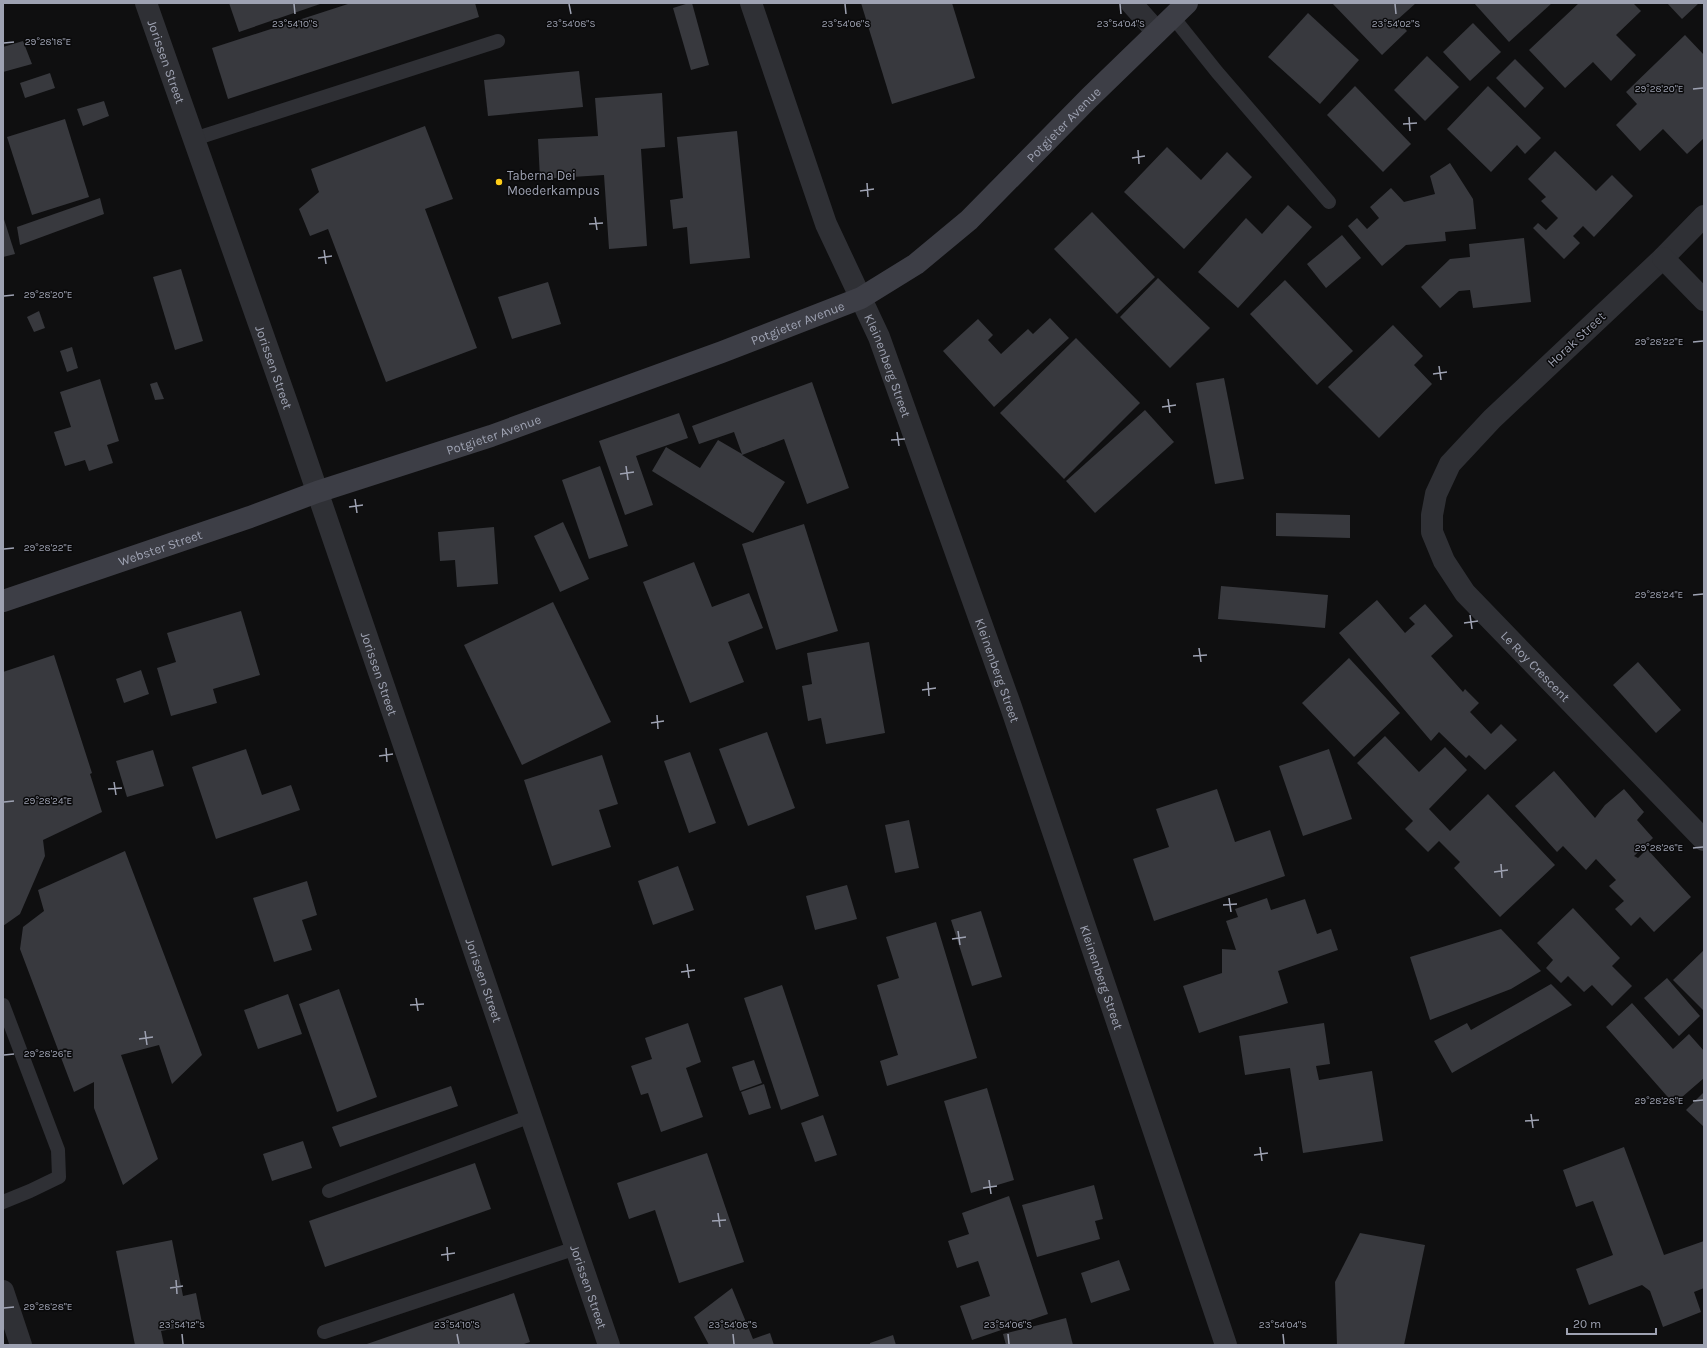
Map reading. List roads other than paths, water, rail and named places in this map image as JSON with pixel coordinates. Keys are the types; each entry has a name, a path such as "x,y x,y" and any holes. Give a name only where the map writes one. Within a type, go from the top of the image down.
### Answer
{"street":[{"name":"Jorissen Street","path":"146,3 317,492 609,1345"},
{"name":"Kleinenberg Street","path":"751,3 826,224 879,337 1011,707 1226,1345"},
{"path":"1131,3 1157,32"},
{"name":"Potgieter Avenue","path":"317,492 491,436 722,352 861,298 916,264 970,220 1089,98 1180,10"},
{"name":"Horak Street","path":"1450,464 1492,419 1663,258 1704,216"},
{"path":"1663,258 1704,300"},
{"name":"Le Roy Crescent","path":"1450,464 1436,494 1432,515 1432,532 1444,561 1465,593 1704,840"},
{"name":"Webster Street","path":"3,601 250,517 317,492"},
{"path":"3,1291 21,1345"}],"lane":[{"path":"1180,10 1217,72 1329,202"},
{"path":"194,139 498,41"},
{"path":"3,1004 58,1150 59,1176 30,1191 3,1202"},
{"path":"329,1191 531,1116"},
{"path":"324,1332 576,1248"}],"place":[{"name":"Taberna Dei Moederkampus","path":"499,182"}]}
